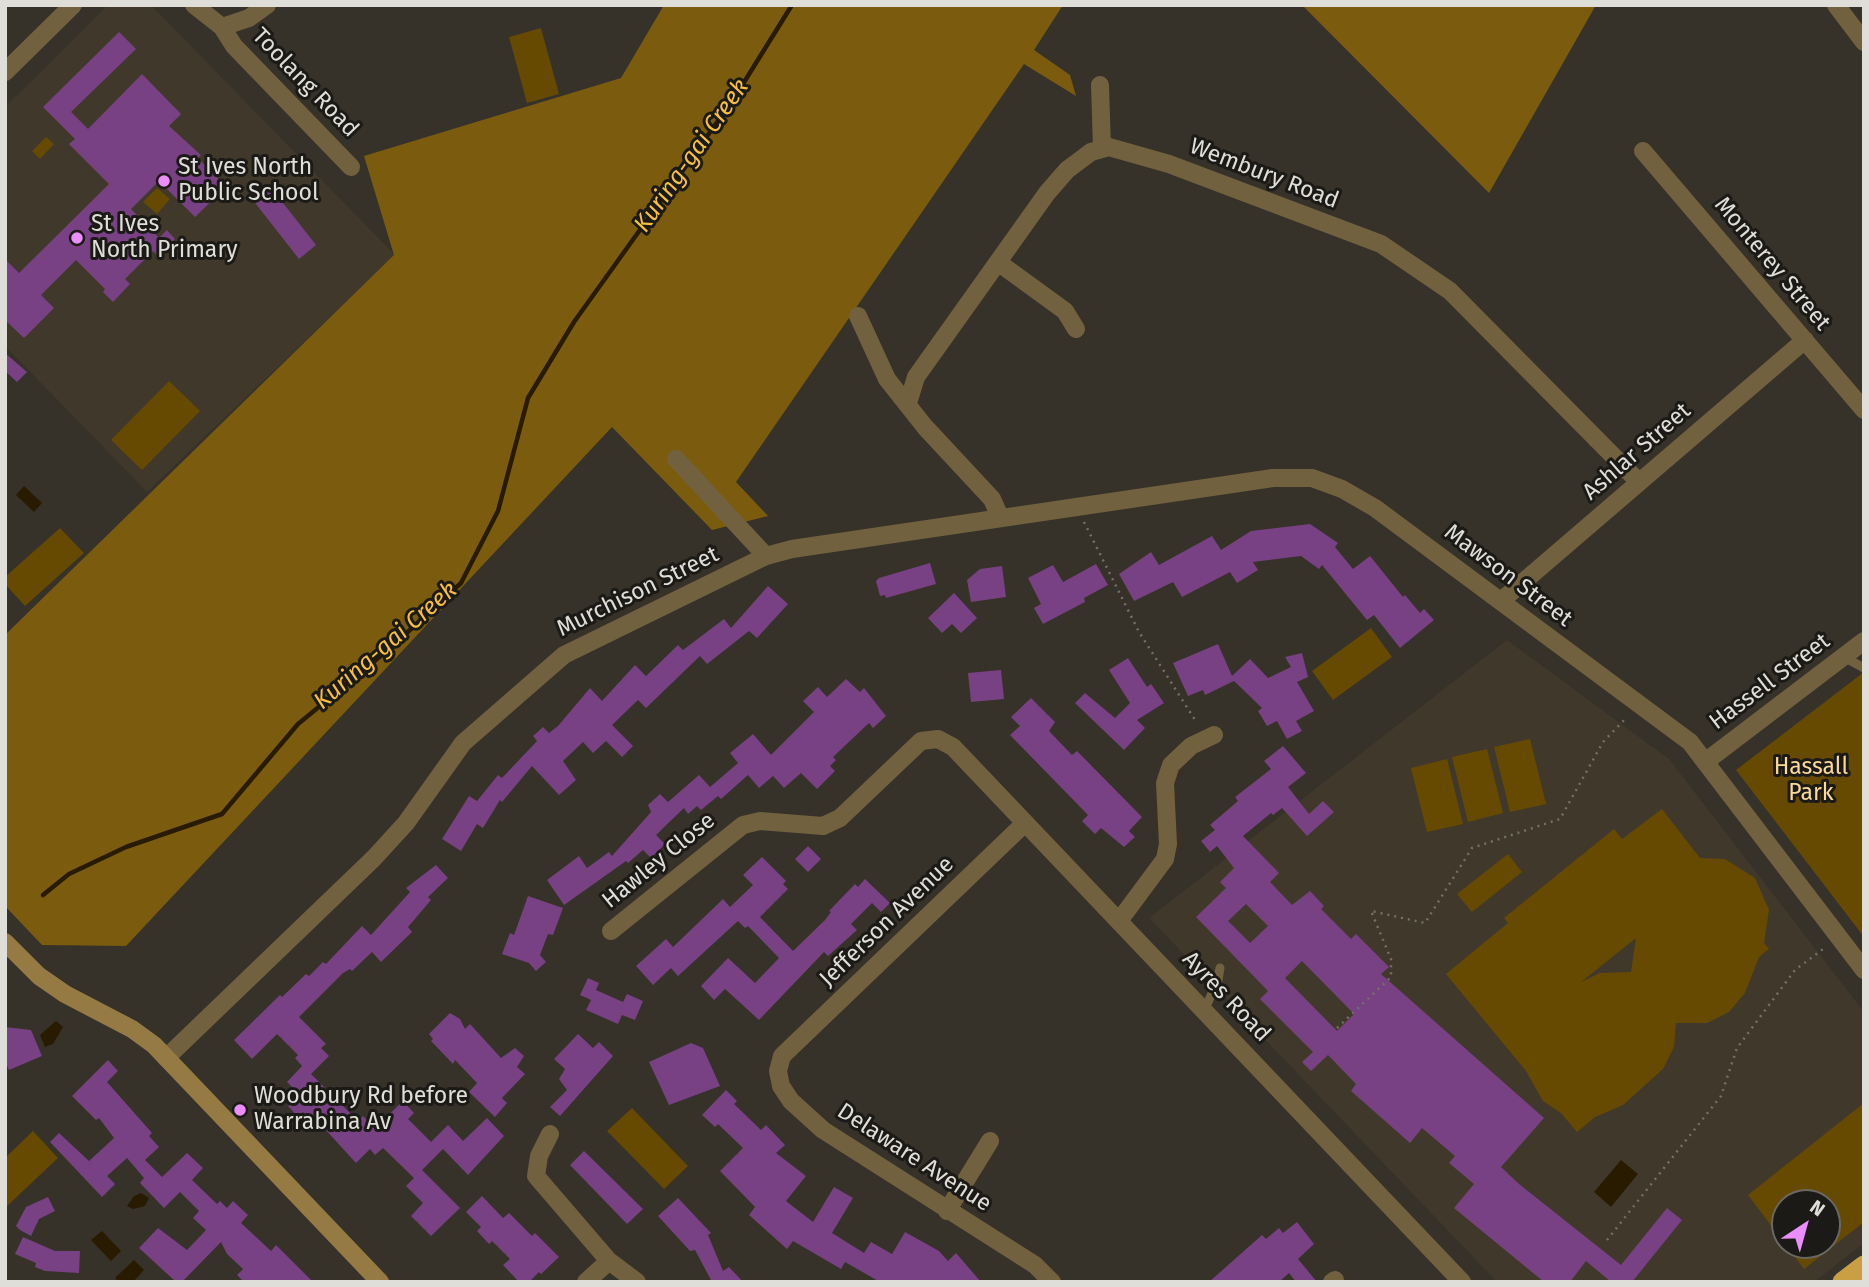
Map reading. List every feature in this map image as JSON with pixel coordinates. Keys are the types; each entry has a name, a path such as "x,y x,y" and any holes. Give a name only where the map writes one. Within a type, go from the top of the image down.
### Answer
{"highway":[{"path":"1843,1282 1864,1265"}],"street":[{"path":"5,72 73,5"},
{"name":"Toolang Road","path":"194,5 222,27 234,46 351,167"},
{"path":"222,27 249,18 267,5"},
{"path":"1836,5 1864,42"},
{"path":"908,403 916,377 1067,170 1091,152 1102,149 1100,85"},
{"name":"Wembury Road","path":"1102,149 1109,147 1132,151 1381,244 1450,291 1639,482"},
{"name":"Monterey Street","path":"1643,151 1864,410"},
{"path":"999,263 1065,311 1076,328"},
{"path":"858,316 887,379 925,427 992,499 1000,517"},
{"name":"Ashlar Street","path":"1502,601 1805,340"},
{"path":"676,460 766,556"},
{"name":"Mawson Street","path":"1000,517 1273,478 1312,478 1342,489 1375,508 1690,742 1864,970"},
{"name":"Murchison Street","path":"166,1058 406,823 463,743 564,655 766,556 792,549 1000,517"},
{"name":"Hassell Street","path":"1705,762 1864,641"},
{"path":"1119,921 1165,859 1168,844 1165,783 1171,765 1191,746 1214,735"},
{"name":"Hawley Close","path":"611,932 743,825 760,821 823,826 840,818 921,741 938,739 953,747"},
{"name":"Ayres Road","path":"953,747 1462,1282"},
{"name":"Jefferson Avenue","path":"782,1056 1025,823"},
{"path":"5,942 39,976 65,994 132,1029 166,1058 380,1282"},
{"name":"Delaware Avenue","path":"782,1056 778,1071 781,1086 791,1101 823,1130 1035,1265 1052,1282"},
{"path":"550,1134 539,1156 536,1176 609,1261 637,1282"},
{"path":"947,1211 990,1142"},
{"path":"586,1282 609,1261"}],"lane":[{"path":"1843,657 1864,668"},
{"path":"1204,1011 1218,980 1220,968"}],"path":[{"path":"1077,506 1139,632 1198,724 1214,735"},
{"path":"1338,1028 1391,976 1391,958 1371,911 1425,923 1472,848 1560,819 1603,742 1627,717"},
{"path":"1607,1240 1721,1096 1737,1048 1795,970 1823,949"}],"shaded area":[{"name":"St Ives North Public School","path":"108,5 151,5 395,255 147,492 5,346 5,107"},
{"path":"664,5 1063,5 1034,50 1070,75 1076,96 1024,64 736,482 768,516 712,530 612,427 126,946 42,945 5,906 5,635 394,255 364,156 621,78"},
{"path":"1302,5 1596,5 1489,193"},
{"path":"24,486 42,503 34,512 16,495"},
{"path":"1507,640 1669,759 1864,1012 1864,1243 1814,1282 1497,1282 1149,918"},
{"path":"56,1021 63,1027 53,1044 45,1047 40,1035"},
{"path":"1621,1160 1638,1174 1611,1207 1594,1192"},
{"path":"141,1193 149,1198 145,1206 133,1209 127,1206 134,1196"},
{"path":"102,1231 121,1251 111,1261 91,1240"},
{"path":"134,1260 144,1270 133,1282 119,1282 115,1278"}],"green space":[{"path":"541,28 559,94 527,103 509,37"},
{"path":"46,137 54,144 40,159 32,151"},
{"path":"157,188 170,199 157,214 143,202"},
{"path":"169,381 200,411 142,470 111,440"},
{"path":"60,528 84,553 25,606 5,584 5,577"},
{"path":"1371,628 1392,657 1333,700 1312,671"},
{"name":"Hassall Park","path":"1864,672 1864,937 1736,770"},
{"path":"1530,739 1546,804 1510,812 1494,747"},
{"path":"1487,749 1503,813 1468,822 1452,757"},
{"path":"1447,759 1463,824 1427,832 1411,768"},
{"path":"1662,809 1700,858 1725,859 1755,878 1769,910 1764,943 1769,949 1759,957 1745,993 1729,1012 1707,1023 1676,1023 1674,1047 1663,1069 1623,1105 1595,1117 1577,1132 1561,1113 1543,1101 1526,1071 1446,974 1508,923 1504,918 1614,829 1622,839","holes":["1636,938 1631,972 1600,973 1581,982"]},
{"path":"1508,854 1522,872 1472,912 1457,894"},
{"path":"1864,1103 1864,1222 1841,1240 1841,1189 1771,1189 1771,1225 1748,1195"},
{"path":"632,1108 688,1166 664,1189 607,1131"},
{"path":"33,1131 58,1158 5,1208 5,1158"},
{"path":"1796,1259 1817,1259 1804,1269"}],"building":[{"path":"119,32 136,49 71,112 88,129 142,74 181,114 169,126 201,155 198,158 226,187 195,217 159,181 131,209 159,238 167,230 175,239 158,256 153,251 125,279 130,284 113,302 103,292 105,289 76,260 41,295 54,308 24,338 5,320 5,259 19,273 109,184 69,144 75,139 43,107"},
{"path":"269,185 316,245 299,259 252,199"},
{"path":"5,353 27,372 17,382 5,371"},
{"path":"1310,524 1338,543 1335,547 1353,569 1370,556 1403,597 1405,595 1420,613 1424,609 1434,620 1400,648 1374,615 1367,620 1322,565 1319,569 1301,556 1253,562 1258,570 1237,583 1230,572 1182,597 1173,582 1134,601 1119,574 1151,552 1159,565 1212,536 1221,550 1251,531"},
{"path":"930,563 936,584 886,598 885,595 880,596 876,581 879,578"},
{"path":"1096,564 1108,585 1084,598 1085,602 1043,624 1034,608 1041,604 1028,578 1053,565 1063,582"},
{"path":"1002,566 1006,597 971,602 967,580 980,569"},
{"path":"768,586 788,604 757,638 749,631 707,664 700,656 646,708 638,700 612,725 633,746 622,757 606,741 593,753 583,742 563,761 576,780 559,795 532,766 502,802 500,800 483,828 477,824 461,851 442,839 469,796 477,801 498,775 502,778 537,741 533,736 543,727 549,733 558,726 590,688 602,701 635,665 646,676 678,645 683,650 724,619 731,628"},
{"path":"954,593 977,618 961,633 952,624 942,633 928,618"},
{"path":"1218,644 1232,676 1250,659 1268,678 1291,667 1285,657 1302,653 1308,677 1297,682 1314,711 1296,721 1302,731 1287,739 1277,721 1267,726 1258,711 1262,708 1234,681 1205,695 1203,690 1188,696 1173,663"},
{"path":"1128,658 1147,687 1151,684 1164,703 1137,720 1145,728 1124,750 1075,703 1085,693 1115,718 1130,703 1109,670"},
{"path":"1001,670 1004,699 971,702 968,673"},
{"path":"846,679 860,692 864,688 886,716 873,728 869,723 833,757 836,760 830,766 835,771 817,789 801,773 784,788 773,776 759,788 748,775 721,799 718,796 701,810 697,806 688,814 684,808 656,835 665,844 651,858 643,850 564,905 547,880 579,856 587,868 609,852 612,856 651,812 648,805 660,794 668,802 699,775 710,787 738,763 730,753 753,734 771,755 814,712 803,701 818,687 827,697"},
{"path":"1031,698 1055,722 1049,731 1072,755 1077,751 1142,817 1129,831 1135,837 1124,847 1101,828 1095,834 1082,821 1088,815 1010,735 1020,726 1011,717"},
{"path":"1283,746 1306,773 1288,787 1309,814 1323,801 1334,812 1307,836 1282,808 1273,815 1271,813 1243,836 1279,873 1270,882 1292,905 1310,891 1324,906 1321,909 1351,939 1356,934 1389,967 1381,974 1544,1118 1501,1167 1621,1265 1667,1208 1682,1220 1632,1282 1611,1282 1586,1261 1570,1282 1544,1282 1454,1208 1474,1184 1449,1163 1455,1156 1422,1128 1410,1143 1351,1091 1356,1084 1328,1055 1311,1071 1302,1062 1313,1052 1260,999 1268,991 1196,917 1226,888 1220,882 1234,868 1217,846 1210,852 1201,841 1215,830 1210,825 1238,801 1235,797 1271,769 1264,761","holes":["1246,904 1268,926 1250,943 1228,921","1302,961 1354,1014 1337,1031 1285,978"]},
{"path":"808,846 821,859 808,872 795,859"},
{"path":"762,857 786,881 783,884 788,889 760,917 793,951 825,920 831,912 829,911 855,884 858,887 865,879 890,903 881,912 872,903 851,924 857,930 828,956 824,952 759,1020 725,989 714,1000 701,986 728,958 755,983 779,958 748,926 745,928 738,921 678,976 671,968 653,985 636,966 666,939 673,947 723,899 730,907 753,885 743,875"},
{"path":"436,865 448,878 428,897 431,900 408,927 412,932 381,962 372,952 352,971 350,969 343,973 299,1017 326,1044 321,1048 329,1056 311,1074 358,1121 363,1116 375,1128 403,1101 414,1113 408,1119 431,1142 448,1125 463,1141 487,1118 504,1136 468,1175 443,1149 414,1178 383,1148 375,1155 370,1149 356,1163 323,1127 319,1130 303,1112 298,1117 288,1106 300,1095 287,1082 302,1066 295,1058 298,1055 277,1034 252,1059 234,1040 280,995 282,997 323,962 326,964 362,926 371,935 410,892 406,888"},
{"path":"528,896 563,908 553,935 548,934 540,955 546,962 536,971 529,963 502,954 510,933 514,935"},
{"path":"588,978 599,983 596,990 623,1002 627,994 643,1001 635,1020 622,1015 618,1024 586,1010 591,1000 580,995"},
{"path":"450,1013 460,1019 465,1029 470,1024 501,1058 515,1048 524,1056 517,1067 525,1074 502,1098 507,1103 495,1117 469,1092 477,1083 455,1060 453,1064 431,1041 433,1039 429,1034"},
{"path":"5,1027 31,1030 42,1056 9,1070 5,1062"},
{"path":"578,1034 593,1048 599,1042 613,1056 560,1116 550,1107 567,1090 559,1079 565,1069 554,1059"},
{"path":"691,1043 703,1048 720,1086 669,1105 649,1062"},
{"path":"108,1060 118,1071 107,1082 152,1133 149,1136 159,1147 145,1160 162,1177 187,1153 203,1168 192,1180 217,1204 220,1201 227,1208 233,1201 248,1215 241,1223 271,1251 276,1245 313,1282 244,1282 237,1275 243,1269 227,1254 221,1242 182,1282 176,1282 139,1248 158,1228 187,1250 206,1230 193,1218 199,1211 180,1192 164,1208 140,1183 144,1178 127,1158 107,1176 115,1184 102,1197 50,1142 59,1133 89,1161 114,1138 99,1118 96,1120 72,1096"},
{"path":"726,1090 737,1101 734,1104 761,1130 766,1125 785,1145 776,1153 806,1176 786,1201 813,1222 834,1187 853,1198 832,1233 864,1253 871,1242 892,1254 905,1232 939,1251 948,1261 956,1253 981,1282 880,1282 845,1262 841,1269 793,1241 787,1249 749,1215 755,1207 720,1171 743,1148 718,1124 715,1127 702,1115"},
{"path":"584,1151 643,1209 627,1224 570,1165"},
{"path":"422,1170 460,1208 431,1236 411,1216 423,1203 406,1186"},
{"path":"482,1196 503,1218 509,1213 532,1236 535,1233 559,1257 529,1282 519,1282 503,1265 510,1259 492,1241 489,1244 477,1231 481,1227 466,1212"},
{"path":"48,1197 55,1211 39,1219 31,1236 20,1230 16,1226 26,1207"},
{"path":"678,1198 711,1233 708,1235 723,1271 729,1267 743,1282 712,1282 695,1250 690,1251 658,1216"},
{"path":"1297,1222 1314,1244 1298,1259 1317,1282 1296,1282 1289,1273 1279,1282 1209,1282 1262,1235 1266,1239 1279,1228 1283,1233"},
{"path":"23,1237 55,1251 80,1251 79,1273 45,1271 35,1267 36,1263 15,1254"}],"waterway":[{"name":"Kuring-gai Creek","path":"43,895 69,874 126,847 222,814 298,724 388,650 461,583 498,511 528,398 574,322 733,100 792,5"}],"place":[{"name":"St Ives North Public School","path":"164,181"},
{"name":"St Ives North Primary","path":"77,238"},
{"name":"Woodbury Rd before Warrabina Av","path":"240,1110"}]}
